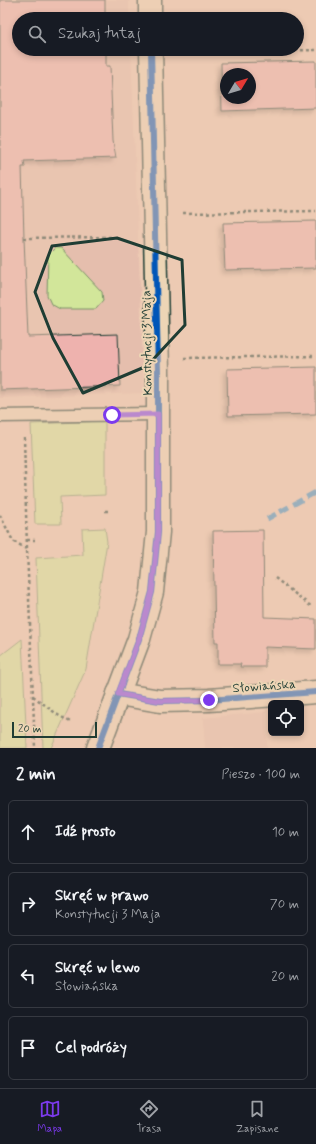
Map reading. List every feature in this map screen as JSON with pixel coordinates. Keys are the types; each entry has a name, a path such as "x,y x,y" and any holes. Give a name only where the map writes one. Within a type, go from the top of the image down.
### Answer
{"street":[{"path":"150,0 150,12"},
{"name":"Konstytucji 3 Maja","path":"98,748 139,639 152,592 158,532 158,414 151,56"},
{"name":"Słowiańska","path":"118,694 160,701 209,700 316,692"}],"lane":[{"path":"0,416 158,414"}],"path":[{"path":"304,50 316,50"},
{"path":"182,213 316,210"},
{"path":"24,238 113,237"},
{"path":"184,358 316,356"},
{"path":"24,434 35,748"},
{"path":"105,511 112,511"},
{"path":"0,515 13,541 27,549"},
{"path":"27,540 35,540"},
{"path":"275,578 312,607"},
{"path":"33,696 58,715 72,723"}],"highlighted area":[{"path":"117,238 182,260 185,325 147,366 83,393 53,338 35,292 52,246"}],"shaded area":[{"path":"0,0 129,0 129,12 12,12 12,56 131,56 144,393 0,398"},
{"path":"266,712 267,748 205,748 203,718"}],"green space":[{"path":"55,248 61,248 102,292 103,301 96,309 60,309 51,304 47,295 48,255"},
{"path":"105,421 105,495 60,497 61,524 35,524 31,424"},
{"path":"105,528 107,542 86,669 51,748 43,748 36,558 83,555 82,529"},
{"path":"22,639 27,748 0,748 0,656"}],"building":[{"path":"0,0 105,0 105,12 12,12 12,56 106,56 106,66 110,66 113,141 116,158 24,161 25,167 22,167 24,238 28,337 118,334 120,386 0,390"},
{"path":"316,61 316,108 222,111 222,104 256,104 256,68 221,68 221,63"},
{"path":"316,221 316,268 225,270 223,223"},
{"path":"316,367 316,414 228,416 227,369"},
{"path":"263,530 264,617 316,619 316,649 265,647 265,667 240,667 241,664 218,664 218,642 215,642 213,531"}],"marked path":[{"path":"267,519 316,492"}],"cycle path":[{"path":"98,748 139,639 152,592 158,532 158,372 151,56"},
{"path":"118,694 160,701 209,700 316,692"}],"route":[{"path":"112,415 158,414 158,532 152,592 139,639 118,694 160,701 209,700"}]}
